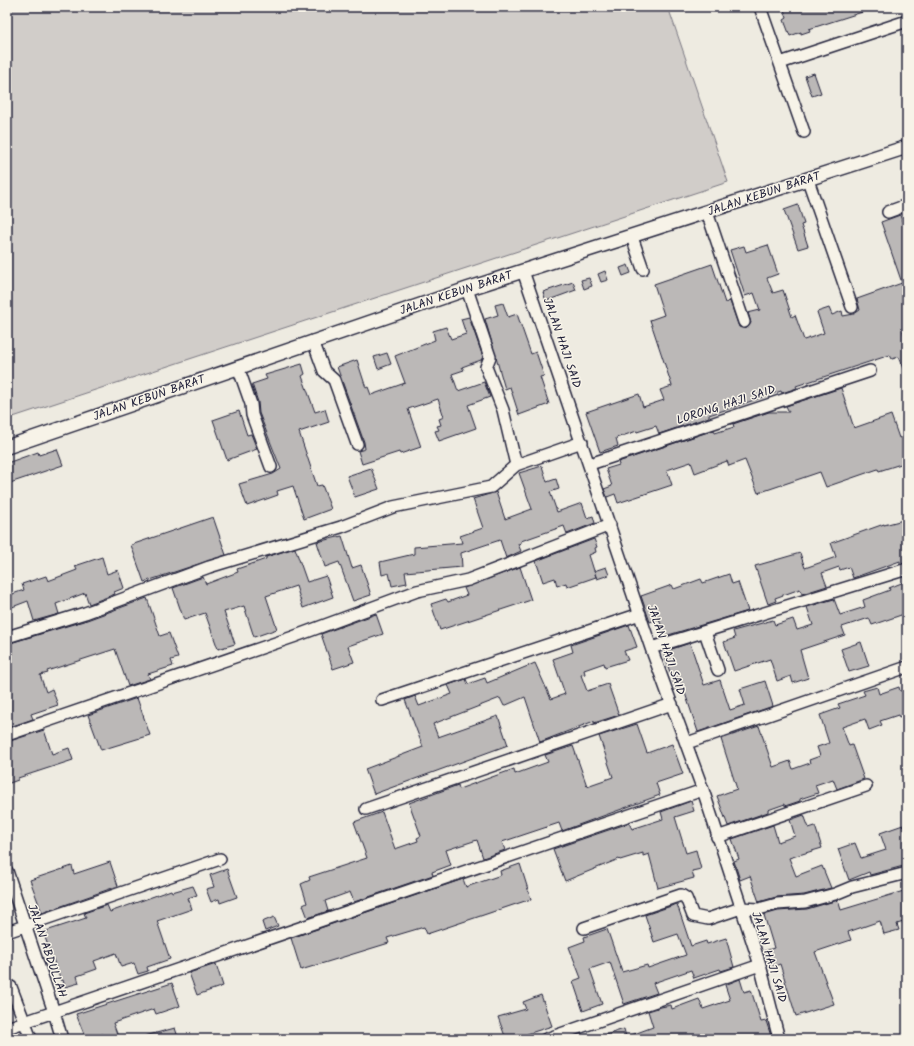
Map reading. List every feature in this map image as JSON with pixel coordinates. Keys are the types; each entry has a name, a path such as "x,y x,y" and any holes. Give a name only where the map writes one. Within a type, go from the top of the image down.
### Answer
{"main road":[{"name":"JALAN KEBUN BARAT","path":"7,448 467,289 907,147"}],"street":[{"path":"760,7 804,132"},
{"path":"780,63 907,21"},
{"path":"808,180 852,307"},
{"path":"888,212 907,205"},
{"path":"707,212 744,322"},
{"path":"632,237 643,269"},
{"name":"JALAN HAJI SAID","path":"523,271 590,464 651,648 703,790 717,837 760,965 779,1039"},
{"path":"467,289 490,357 486,367 503,410 516,465"},
{"path":"313,341 324,371 334,380 357,444"},
{"path":"238,367 251,404 252,415 271,468"},
{"name":"LORONG HAJI SAID","path":"590,464 870,371"},
{"path":"7,637 85,613 209,567 341,527 392,507 491,487 516,465 582,442"},
{"path":"7,735 293,637 417,591 468,580 610,525"},
{"path":"651,648 907,569"},
{"path":"382,700 640,614"},
{"path":"705,632 718,670"},
{"path":"687,744 907,667"},
{"path":"366,809 672,704"},
{"path":"717,837 866,786"},
{"path":"7,1028 703,790"},
{"path":"7,932 220,859"},
{"name":"JALAN ABDULLAH","path":"7,871 62,1039"},
{"path":"584,928 682,896 686,898 693,916 708,919 741,908 759,909 777,904 805,902 835,894 852,887 907,873"},
{"path":"546,1039 760,965"},
{"path":"11,986 31,1039"}],"shaded area":[{"path":"7,7 668,7 728,182 7,419"}],"building":[{"path":"783,7 875,8 809,29 810,31 801,34 801,32 790,36 784,20 787,18"},
{"path":"814,73 821,93 812,96 805,76"},
{"path":"798,205 804,224 801,225 808,246 798,249 784,210"},
{"path":"900,215 905,230 907,229 907,329 903,331 907,343 907,375 899,357 892,359 890,355 796,386 797,388 782,393 781,391 709,415 709,417 659,434 656,426 616,438 618,446 600,452 586,412 639,394 643,407 664,400 660,390 672,386 650,320 664,315 654,284 712,264 725,303 730,301 739,327 747,328 751,323 748,313 760,310 754,293 745,296 730,250 744,246 746,252 768,245 778,274 767,278 773,293 783,290 792,317 795,315 804,340 824,333 817,312 829,308 832,315 842,311 843,316 854,314 860,310 857,299 902,283 881,222"},
{"path":"628,265 631,273 623,276 620,268"},
{"path":"605,271 608,280 601,282 598,274"},
{"path":"589,278 592,286 584,289 581,280"},
{"path":"573,282 576,290 546,301 543,292"},
{"path":"503,303 508,317 517,314 531,354 536,352 544,376 540,377 549,404 519,415 510,387 505,389 485,319 498,315 495,305"},
{"path":"469,317 483,357 481,360 462,367 464,370 452,374 458,391 484,382 490,397 468,405 476,428 439,441 435,431 439,430 437,426 441,425 439,419 444,417 438,399 408,409 421,447 400,454 399,452 362,464 358,451 365,449 364,442 337,367 357,360 366,388 368,387 371,395 405,383 395,356 435,340 433,331 446,327 451,339 466,334 461,319"},
{"path":"387,353 391,364 378,369 374,357"},
{"path":"302,364 305,374 302,376 315,412 325,409 329,422 299,432 317,486 322,485 331,509 304,519 293,486 277,491 278,495 247,506 239,484 273,474 281,469 259,413 258,402 252,384 267,379 265,375"},
{"path":"841,388 854,428 891,415 899,438 907,435 907,462 879,471 878,469 826,487 820,472 758,493 745,460 729,466 727,461 695,473 691,462 667,470 672,485 618,503 615,494 607,497 604,489 612,486 606,469 619,465 618,462 714,430 715,433 734,427 733,424 769,412 789,412 786,406"},
{"path":"239,411 247,435 251,434 257,449 227,460 213,420"},
{"path":"57,449 63,465 7,484 7,463 38,452 39,455"},
{"path":"542,466 547,482 556,479 559,489 550,492 557,512 582,503 587,518 593,516 595,523 567,534 564,526 521,541 521,543 518,544 521,551 506,558 500,540 461,553 462,567 405,572 407,583 392,586 389,573 382,575 380,562 414,554 414,547 462,543 460,536 483,528 473,499 496,492 505,519 532,509 519,473"},
{"path":"371,468 379,489 355,497 347,476"},
{"path":"213,517 226,555 144,582 131,545"},
{"path":"907,519 907,562 900,564 900,561 853,578 849,567 840,570 839,567 822,573 827,586 802,594 800,589 775,598 776,601 768,604 755,566 800,553 805,568 836,557 831,543 884,524"},
{"path":"342,536 352,568 361,565 371,595 353,601 339,562 325,567 317,542"},
{"path":"594,539 597,547 595,548 596,552 589,555 596,577 567,587 566,583 557,586 555,578 543,582 536,561"},
{"path":"295,548 307,582 326,576 333,597 303,608 296,586 266,596 277,629 254,637 244,606 224,612 235,644 218,649 205,613 184,620 173,588 203,577 206,584 238,572 237,569 266,559 266,557"},
{"path":"102,557 107,574 118,570 124,588 114,592 115,594 89,604 85,593 56,604 59,614 34,621 28,601 7,609 7,596 24,590 22,584 46,576 48,581 77,570 75,566"},
{"path":"520,567 531,600 440,630 431,604 446,599 448,602 467,595 464,588"},
{"path":"606,567 609,575 597,579 594,571"},
{"path":"729,574 732,584 738,582 748,611 665,636 659,619 650,622 641,596 672,585 674,589 701,579 703,583"},
{"path":"904,582 907,592 907,613 872,625 869,618 842,627 845,635 800,650 808,678 793,683 791,676 777,681 770,659 734,671 724,642 735,638 733,631 773,620 775,625 793,619 797,630 813,625 807,607 834,599 840,615 865,607 863,600 890,590 889,588"},
{"path":"147,598 160,636 169,633 178,658 171,660 173,666 148,674 150,679 128,686 115,649 47,671 48,673 40,675 46,692 52,689 58,705 31,714 33,719 7,728 7,644 87,620"},
{"path":"376,614 383,634 348,646 354,662 333,669 321,634"},
{"path":"629,625 637,647 624,651 628,660 605,667 604,663 584,670 585,674 581,675 587,691 608,684 619,715 594,723 594,721 540,742 525,697 504,706 500,698 433,724 438,737 498,716 508,745 374,794 365,769 423,747 405,700 415,696 419,706 452,694 448,685 466,679 468,684 485,678 487,683 535,663 551,699 565,694 553,659 573,652 571,645"},
{"path":"861,642 869,666 849,672 841,649"},
{"path":"690,643 704,685 720,680 730,710 745,705 740,689 765,681 773,706 698,732 683,687 676,690 663,652"},
{"path":"877,687 879,694 899,687 900,691 907,689 907,714 899,717 898,715 880,721 882,725 869,730 865,719 842,727 849,746 852,745 864,779 837,789 833,779 815,785 818,793 800,799 800,801 785,806 785,804 768,810 768,812 728,826 717,796 737,789 721,739 759,726 773,767 790,761 793,769 810,763 809,760 820,756 817,747 829,743 820,715 840,708 838,704 865,695 863,691"},
{"path":"137,698 150,735 101,750 88,715"},
{"path":"637,724 647,753 672,744 683,774 656,783 660,795 562,831 559,823 502,842 505,850 483,858 477,840 446,850 451,865 432,872 433,875 354,902 350,892 325,901 328,911 308,918 303,905 307,903 301,884 310,880 309,877 367,858 354,822 382,812 395,849 418,841 417,838 421,836 409,803 458,785 459,789 514,769 515,774 548,762 545,755 573,746 587,786 613,777 599,736"},
{"path":"44,730 52,754 69,748 73,760 18,778 18,780 7,784 7,742"},
{"path":"691,801 694,811 675,817 686,853 696,850 701,869 692,871 694,878 658,888 649,854 643,856 643,853 620,860 619,859 565,881 553,849 629,823 632,829 663,819 661,812"},
{"path":"804,815 809,828 815,826 822,848 789,858 796,876 822,866 831,888 804,895 776,897 759,902 750,876 740,880 734,861 739,859 732,839 773,825 778,842 795,836 790,820"},
{"path":"903,825 907,836 907,865 870,875 869,872 849,880 838,849 855,843 861,858 886,850 880,833"},
{"path":"110,862 118,886 42,913 30,880 72,866 74,874"},
{"path":"520,864 531,899 427,934 424,927 387,938 389,943 301,970 291,938 463,879 466,887 501,875 500,871"},
{"path":"227,869 237,897 220,903 219,899 211,902 206,889 214,887 210,875"},
{"path":"193,886 197,895 188,898 192,909 157,921 170,959 147,967 148,971 138,974 134,963 121,967 116,953 94,961 97,969 77,976 79,983 65,987 63,980 61,981 43,932 86,918 84,913 107,905 110,912 171,890 172,892"},
{"path":"907,890 907,921 897,924 899,930 884,934 880,921 848,932 851,940 815,952 834,1004 796,1016 780,964 770,968 764,951 774,948 764,915 778,911 807,909 838,900 841,910"},
{"path":"677,904 691,946 706,941 707,944 726,938 734,967 721,971 720,969 694,978 691,970 653,983 657,993 624,1004 610,962 590,969 602,1004 583,1011 573,981 581,978 569,947 585,941 584,937 607,929 622,972 647,965 648,968 686,955 678,934 654,942 645,915"},
{"path":"274,917 278,926 265,931 262,922"},
{"path":"216,964 223,986 197,995 189,973"},
{"path":"740,979 744,992 751,990 761,1022 766,1021 771,1036 763,1039 600,1039 599,1037 624,1029 626,1037 653,1027 648,1011 661,1007 671,1005 672,1009 699,999 703,1009 730,1000 725,985"},
{"path":"172,983 180,1006 156,1014 154,1009 113,1023 119,1039 104,1039 103,1034 86,1039 76,1014"},
{"path":"541,995 552,1026 527,1034 529,1039 506,1039 498,1017 526,1009 523,1002"},
{"path":"175,1028 178,1037 146,1039 145,1036"}]}
